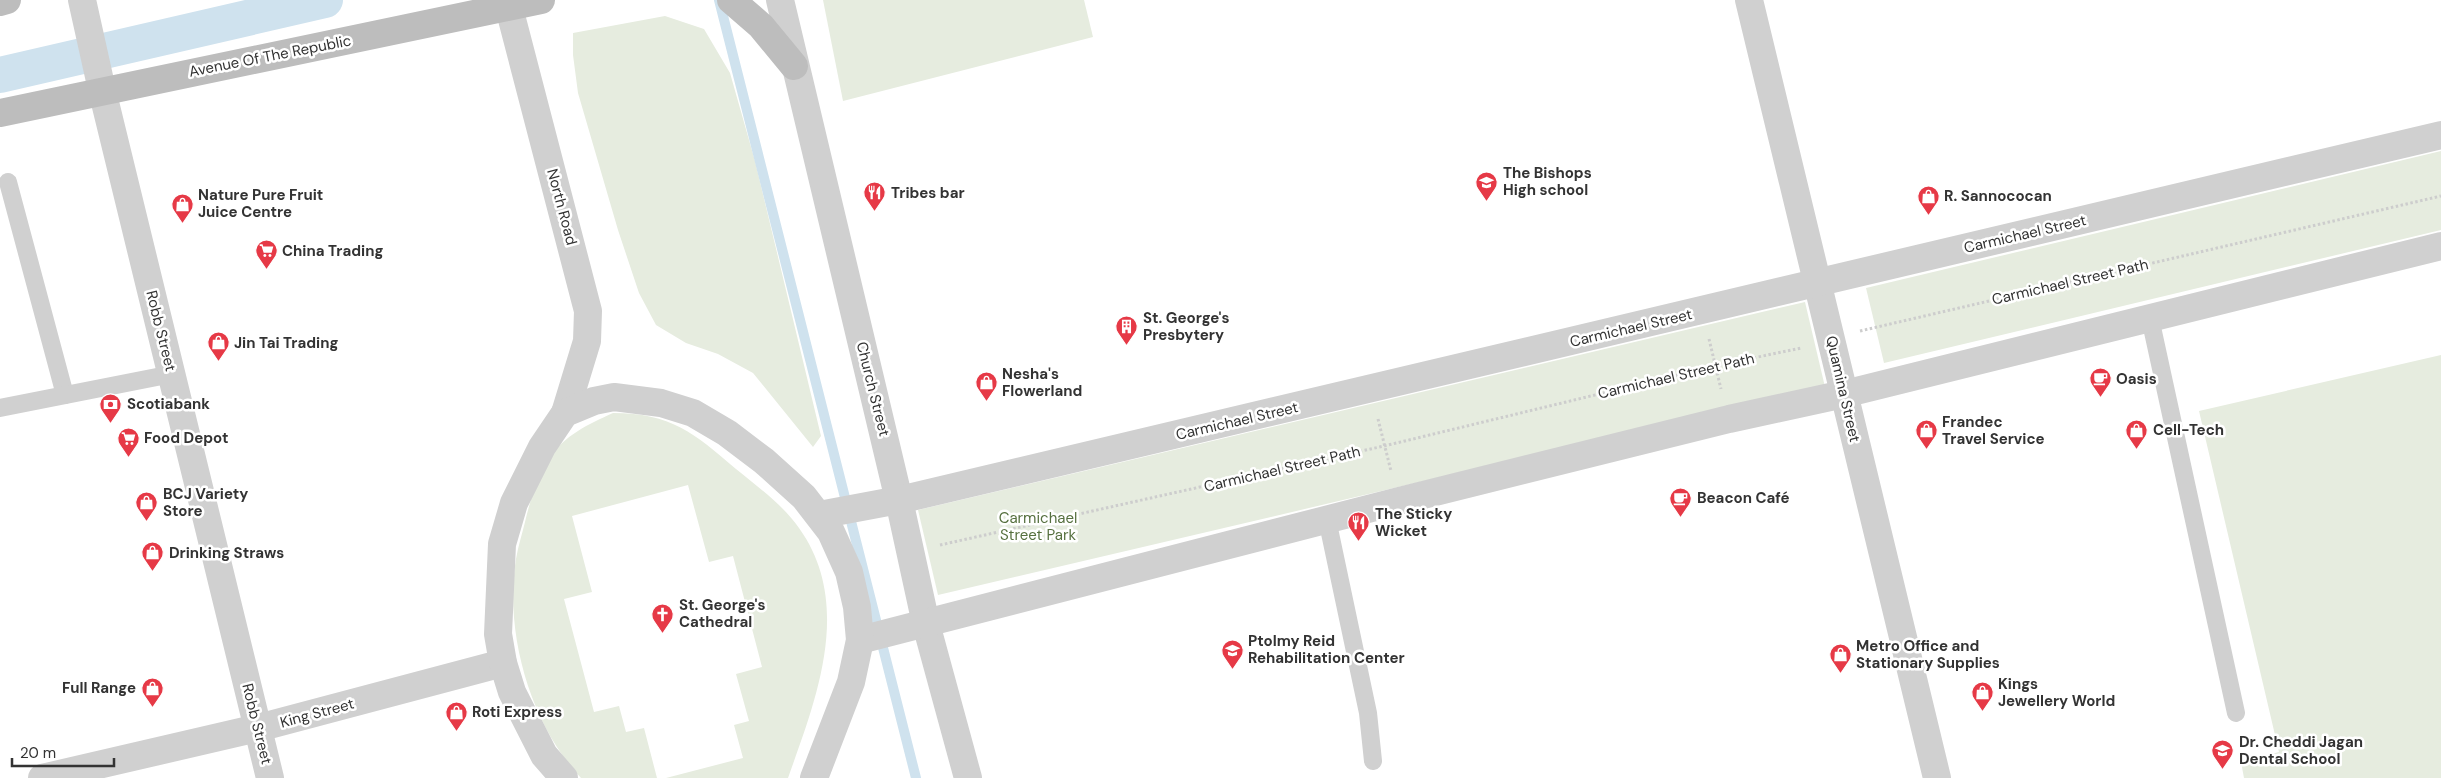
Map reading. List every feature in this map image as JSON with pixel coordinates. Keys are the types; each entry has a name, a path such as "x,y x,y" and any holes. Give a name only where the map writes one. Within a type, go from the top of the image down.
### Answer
{"main road":[{"path":"0,2 7,0"},
{"name":"Avenue Of The Republic","path":"0,113 508,4 541,0"},
{"path":"731,0 761,26 794,66"}],"street":[{"name":"Church Street","path":"780,0 794,66 899,500 926,624 968,778"},
{"name":"Quamina Street","path":"1749,0 1937,778"},
{"name":"North Road","path":"508,4 588,311 588,341 565,413 542,447 514,503 502,544 498,634 503,663 512,692 544,755 564,778"},
{"name":"Robb Street","path":"84,6 102,90 270,778"},
{"name":"Carmichael Street","path":"838,512 899,500 1371,389 2441,135"},
{"path":"874,636 1327,519 1728,419 1844,394 2441,246"},
{"path":"565,413 594,401 614,396 661,403 693,413 744,445 804,496 838,512 831,532 849,572 857,607 874,636"},
{"path":"814,778 851,682 874,636"},
{"name":"King Street","path":"42,778 258,728 503,663"}],"lane":[{"path":"8,182 65,395"},
{"path":"2150,318 2236,713"},
{"path":"0,408 172,374"},
{"path":"1327,519 1368,713 1373,761"}],"path":[{"name":"Carmichael Street Path","path":"910,552 1384,446 1715,366 1816,344 2441,196"},
{"path":"1702,311 1728,419"},
{"path":"1371,389 1399,501"}],"green space":[{"path":"823,0 1084,0 1093,37 843,101"},
{"path":"665,16 704,29 730,73 755,161 821,436 813,447 753,373 718,354 686,343 656,325 639,293 618,230 578,93 573,55 573,33"},
{"path":"2441,151 2441,230 1884,363 1866,288"},
{"name":"Carmichael Street Park","path":"1805,302 1825,387 938,595 918,510"},
{"path":"2441,355 2441,778 2244,778 2241,762 2279,752 2199,411"},
{"path":"613,413 633,414 666,421 694,435 786,512 799,528 815,558 824,588 827,620 825,652 809,716 788,778 666,778 743,758 734,725 749,721 736,674 762,667 733,556 709,562 688,485 572,516 592,592 564,599 594,712 619,706 626,732 644,728 657,778 581,778 563,756 535,704 525,676 518,646 513,587 517,554 529,506 541,473 562,443 586,426"}],"waterway":[{"path":"0,75 325,0"},
{"path":"719,0 916,778"}],"place":[{"name":"The Bishops High school","path":"1487,201"},
{"name":"Tribes bar","path":"875,212"},
{"name":"R. Sannococan","path":"1928,215"},
{"name":"Nature Pure Fruit Juice Centre","path":"182,223"},
{"name":"China Trading","path":"266,270"},
{"name":"St. George's Presbytery","path":"1127,346"},
{"name":"Jin Tai Trading","path":"218,362"},
{"name":"Oasis","path":"2100,398"},
{"name":"Nesha's Flowerland","path":"986,402"},
{"name":"Scotiabank","path":"111,423"},
{"name":"Cell-Tech","path":"2137,449"},
{"name":"Frandec Travel Service","path":"1926,450"},
{"name":"Food Depot","path":"128,457"},
{"name":"Beacon Café","path":"1681,517"},
{"name":"BCJ Variety Store","path":"147,522"},
{"name":"The Sticky Wicket","path":"1359,542"},
{"name":"Drinking Straws","path":"153,572"},
{"name":"St. George's Cathedral","path":"663,633"},
{"name":"Ptolmy Reid Rehabilitation Center","path":"1232,669"},
{"name":"Metro Office and Stationary Supplies","path":"1840,674"},
{"name":"Full Range","path":"152,707"},
{"name":"Kings Jewellery World","path":"1982,712"},
{"name":"Roti Express","path":"456,731"},
{"name":"Dr. Cheddi Jagan Dental School","path":"2223,770"}]}
